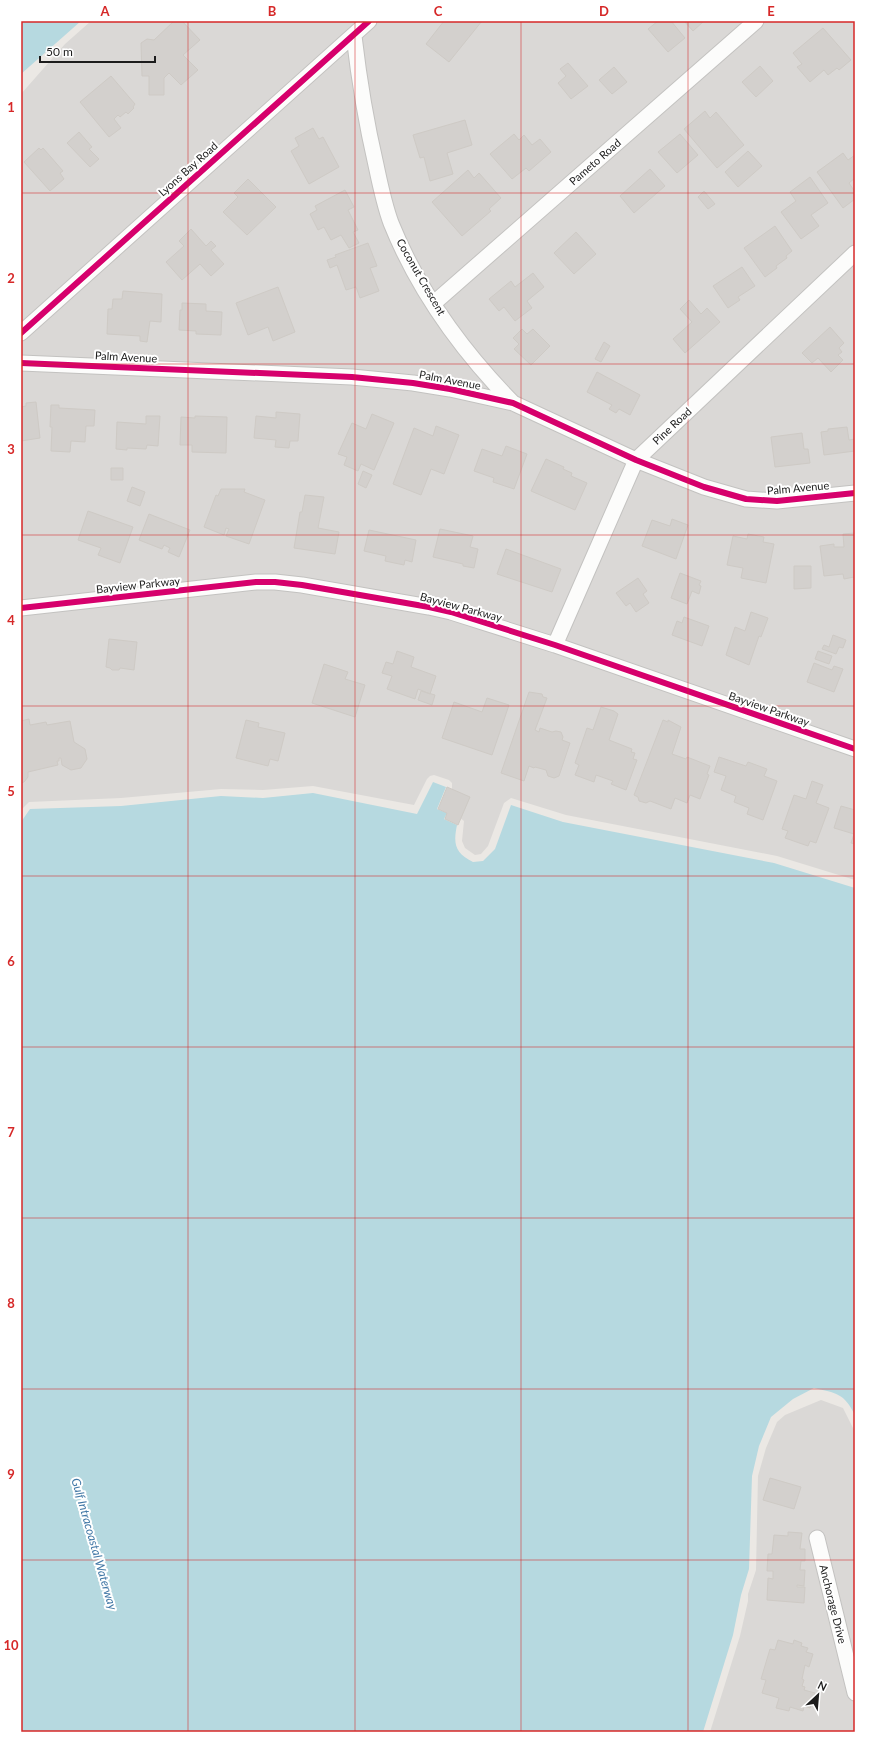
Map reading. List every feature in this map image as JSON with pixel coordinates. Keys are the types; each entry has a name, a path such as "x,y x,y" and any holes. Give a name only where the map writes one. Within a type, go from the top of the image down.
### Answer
{"street":[{"name":"Lyons Bay Road","path":"21,333 369,21"},
{"name":"Pameto Road","path":"434,303 756,21"},
{"name":"Coconut Crescent","path":"354,36 368,131 383,200 402,248 434,303 474,360 490,380 513,403"},
{"name":"Pine Road","path":"555,645 636,460 855,253"},
{"name":"Palm Avenue","path":"21,363 352,378 428,386 513,403 636,460 704,487 751,500 762,502 799,500 855,493"},
{"name":"Bayview Parkway","path":"21,608 239,584 275,582 429,606 555,645 855,749"},
{"name":"Anchorage Drive","path":"817,1538 855,1694"}],"shaded area":[{"path":"91,21 855,21 855,880 777,856 566,815 511,798 504,803 488,846 481,854 475,855 465,848 462,841 464,821 460,818 452,790 452,783 449,780 434,775 427,779 414,805 313,786 263,790 221,789 121,798 29,802 21,810 21,94 65,44"},
{"path":"821,1400 843,1408 855,1432 855,1732 710,1732 740,1636 748,1601 748,1594 756,1570 758,1476 766,1448 777,1422 785,1415"}],"water":[{"path":"21,21 81,21 21,74"},
{"name":"Gulf Intracoastal Waterway","path":"433,782 446,787 437,809 447,813 444,819 457,825 455,838 457,847 462,855 473,862 483,861 495,849 511,805 563,822 774,863 855,888 855,1415 847,1402 839,1395 814,1388 793,1399 771,1417 759,1446 752,1476 749,1569 741,1595 733,1635 703,1732 21,1732 21,822 30,809 121,806 221,796 263,798 313,793 417,814"}],"building":[{"path":"174,21 182,21 200,40 183,55 198,70 181,85 169,73 164,78 164,95 149,95 149,76 142,76 141,43 147,39 154,40"},
{"path":"444,21 482,21 449,62 426,44"},
{"path":"658,21 671,21 685,38 668,52 648,29"},
{"path":"684,21 704,21 693,31"},
{"path":"823,28 851,60 839,70 837,68 828,75 824,70 810,82 797,67 802,64 793,53"},
{"path":"568,63 588,86 571,99 558,83 566,76 560,69"},
{"path":"760,66 773,81 756,97 742,82"},
{"path":"614,67 627,82 612,94 599,80"},
{"path":"111,76 135,104 133,107 134,108 128,114 126,112 120,117 118,115 114,119 121,128 109,137 80,102"},
{"path":"705,111 710,118 716,112 744,145 717,168 684,129"},
{"path":"465,120 472,145 447,153 453,174 430,181 424,157 420,158 413,135"},
{"path":"313,128 319,139 323,137 339,167 309,184 291,151 299,146 295,138"},
{"path":"79,132 92,147 89,149 99,159 90,167 67,143"},
{"path":"514,134 519,140 524,135 532,145 540,139 551,152 529,171 526,168 512,179 490,154"},
{"path":"680,134 698,155 677,173 658,152"},
{"path":"39,148 41,150 43,148 63,171 60,173 64,179 50,191 24,162"},
{"path":"748,151 762,166 738,187 725,172"},
{"path":"843,153 848,160 855,155 855,178 849,183 855,192 855,199 843,208 817,172"},
{"path":"650,169 665,186 634,213 620,196"},
{"path":"468,170 474,178 479,173 501,198 489,209 491,211 462,236 432,202"},
{"path":"810,177 828,203 811,215 819,226 801,239 781,212 796,201 790,192"},
{"path":"248,179 276,207 247,235 223,212 238,197 234,193"},
{"path":"345,190 354,207 348,210 358,230 353,232 359,243 349,248 341,235 331,240 324,227 318,230 310,214 317,210 315,206"},
{"path":"704,191 715,204 708,209 698,197"},
{"path":"775,226 792,251 786,256 787,258 776,266 777,268 765,277 744,248"},
{"path":"191,229 206,246 211,241 216,246 211,250 224,264 211,276 200,264 182,280 166,262 184,246 179,241"},
{"path":"576,232 596,254 574,274 554,253"},
{"path":"368,243 377,266 370,268 379,291 360,298 356,287 346,290 337,265 330,268 327,260 336,257 335,255"},
{"path":"742,267 755,286 738,297 740,300 728,308 713,286"},
{"path":"533,273 544,287 527,301 532,308 515,321 504,307 499,311 489,299 511,281 515,287"},
{"path":"278,287 295,332 273,341 268,327 248,335 236,303"},
{"path":"123,291 162,294 161,322 150,321 147,342 140,341 140,336 107,334 108,309 112,309 113,299 122,299"},
{"path":"689,300 701,314 707,308 720,322 685,353 673,339 692,322 680,309"},
{"path":"182,303 206,304 206,311 222,312 221,335 196,334 196,331 179,330 180,310 182,310"},
{"path":"830,327 844,343 839,348 842,352 838,355 843,360 831,372 818,358 812,363 802,353"},
{"path":"522,329 527,334 533,329 550,346 531,365 514,349 519,344 513,338"},
{"path":"604,342 610,346 601,362 595,359"},
{"path":"597,372 640,395 630,415 619,409 616,413 609,409 612,405 587,392"},
{"path":"36,402 40,438 21,441 21,407 26,406 26,403"},
{"path":"51,405 59,405 59,408 95,410 94,426 86,426 85,442 71,441 70,452 51,451"},
{"path":"276,412 300,414 298,441 290,441 289,448 275,447 276,440 254,438 256,416 276,418"},
{"path":"372,414 394,423 374,470 361,464 358,471 344,465 347,457 338,454 352,423 366,429"},
{"path":"146,416 160,416 158,446 147,445 146,449 116,449 117,422 146,424"},
{"path":"195,416 227,417 226,453 192,452 192,445 180,445 181,417 195,418"},
{"path":"436,426 459,435 444,474 431,469 421,495 393,484 414,428 433,436"},
{"path":"847,427 849,440 855,439 855,451 824,455 821,432 828,431 828,429"},
{"path":"802,433 804,449 808,449 810,463 775,467 771,437"},
{"path":"506,446 527,454 514,489 493,482 494,478 474,471 482,449 502,456"},
{"path":"546,459 564,467 563,469 572,473 571,476 587,483 575,510 531,491"},
{"path":"111,468 123,468 123,480 111,480"},
{"path":"363,471 372,475 366,488 358,484"},
{"path":"132,487 145,492 140,506 127,501"},
{"path":"221,489 245,489 244,492 265,500 249,544 226,536 229,529 226,528 224,535 204,527 216,495 218,496"},
{"path":"305,495 324,497 318,528 339,532 335,554 294,548 300,512 302,512"},
{"path":"88,511 133,527 120,563 98,555 101,548 78,540"},
{"path":"149,514 190,530 179,557 168,552 170,548 164,545 162,549 139,540"},
{"path":"672,519 688,525 676,559 642,546 652,520 670,526"},
{"path":"440,529 473,536 470,547 478,549 474,568 433,557"},
{"path":"369,530 416,540 412,562 405,560 404,565 385,561 386,556 364,551"},
{"path":"855,533 855,586 854,577 844,579 843,574 824,576 820,546 834,544 834,547 844,547 843,534"},
{"path":"748,534 764,537 763,542 774,544 766,583 741,578 743,568 727,565 733,536 747,539"},
{"path":"506,549 561,569 552,592 497,574"},
{"path":"794,566 811,566 811,588 794,589"},
{"path":"680,573 701,581 699,585 701,586 699,594 692,591 687,604 671,598"},
{"path":"638,578 647,591 643,594 649,603 636,612 630,603 626,606 616,593"},
{"path":"751,612 768,618 761,637 759,636 749,665 726,655 735,627 745,631"},
{"path":"684,617 709,626 702,646 672,635 677,621 682,623"},
{"path":"833,635 846,640 843,648 839,647 836,654 822,649 824,645 829,647"},
{"path":"109,639 137,642 134,670 120,668 119,670 112,670 106,667"},
{"path":"397,651 414,657 411,667 436,676 430,694 418,689 415,699 387,689 392,676 382,673 386,662 393,664"},
{"path":"818,651 832,656 829,664 815,659"},
{"path":"814,663 832,670 834,666 843,669 834,692 807,682"},
{"path":"324,664 348,672 345,679 365,685 355,717 312,703"},
{"path":"421,691 435,695 432,705 418,700"},
{"path":"529,692 542,694 543,697 547,698 535,730 539,732 540,728 552,732 561,732 563,737 562,740 570,743 559,776 554,778 548,776 546,770 529,766 524,781 501,773"},
{"path":"487,698 509,705 492,755 442,738 454,702 482,712"},
{"path":"601,707 614,711 618,714 609,740 632,749 631,752 635,753 633,759 637,760 626,790 611,784 613,781 596,775 594,782 575,775 579,765 575,763 587,728 593,730"},
{"path":"29,719 30,725 46,722 47,725 70,721 74,742 85,749 87,759 81,768 71,770 62,765 61,758 59,758 59,761 57,761 58,765 28,772 28,777 21,783 21,721"},
{"path":"246,720 259,723 258,727 285,733 278,761 270,759 268,766 236,758"},
{"path":"663,720 668,722 668,720 681,727 672,754 686,759 687,757 710,766 707,774 709,775 700,799 690,795 687,803 675,798 671,809 650,801 646,803 639,801 638,797 634,795"},
{"path":"719,757 746,766 748,762 767,769 764,776 777,781 763,820 747,814 749,808 734,802 736,796 721,790 726,776 714,772"},
{"path":"812,781 823,785 816,803 829,808 816,843 810,841 808,846 785,838 788,831 782,829 794,795 806,799"},
{"path":"447,787 470,797 458,825 445,819 447,813 438,809"},
{"path":"841,806 855,810 855,844 851,843 854,834 834,828"},
{"path":"770,1478 801,1487 794,1509 763,1500"},
{"path":"788,1532 802,1533 800,1549 805,1549 805,1561 801,1561 800,1570 805,1570 804,1586 797,1585 797,1587 805,1587 804,1603 767,1600 768,1578 773,1579 773,1571 767,1571 768,1554 772,1554 774,1535 788,1536"},
{"path":"778,1640 793,1644 794,1640 802,1643 801,1646 808,1648 806,1652 813,1654 809,1667 805,1665 802,1686 805,1687 804,1690 815,1693 810,1708 804,1706 803,1711 790,1707 789,1711 776,1708 779,1698 762,1693 766,1680 761,1679 770,1649 775,1650"}],"cycle path":[{"path":"21,333 369,21"},
{"path":"21,363 352,377 413,383 450,389 513,403 636,460 704,487 746,499 777,501 855,493"},
{"path":"21,608 256,582 275,582 302,585 451,612 555,645 855,749"}]}
